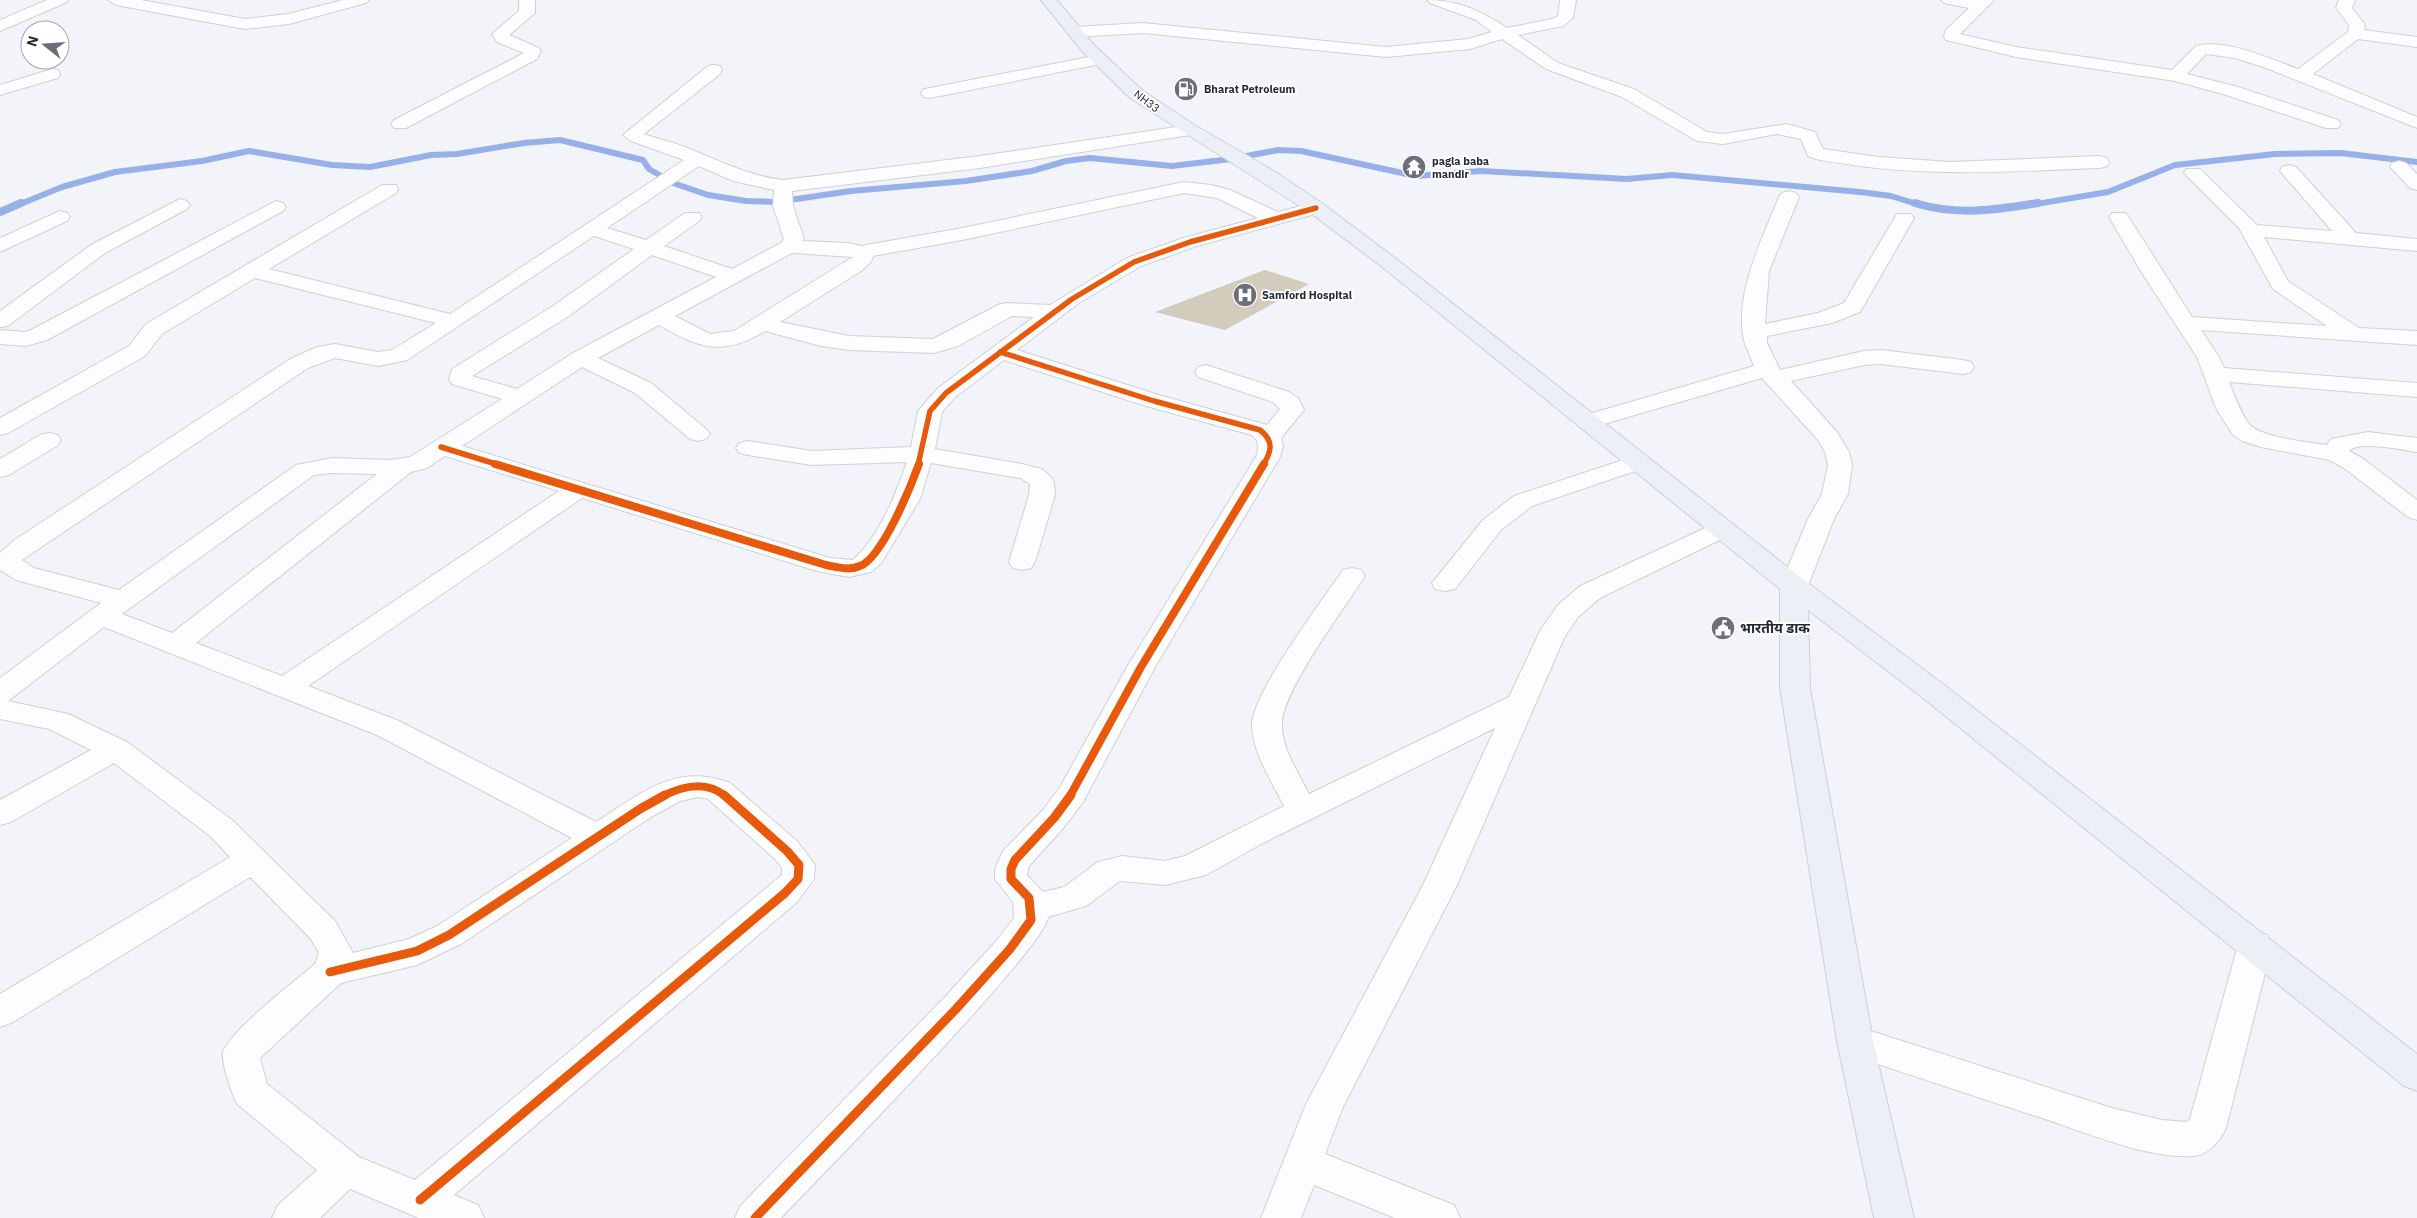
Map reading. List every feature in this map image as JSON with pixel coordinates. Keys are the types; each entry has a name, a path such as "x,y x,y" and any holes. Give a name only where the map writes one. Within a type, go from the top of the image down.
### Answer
{"main road":[{"name":"NH33","path":"1049,0 1099,60 1142,98 1190,130 1267,175 1316,208 1418,284 1587,422 1794,586 1941,698 2417,1074"},
{"path":"1794,586 1795,688 1855,1041 1894,1218"}],"street":[{"path":"0,26 60,0"},
{"path":"116,0 245,24 289,19 361,0"},
{"path":"400,124 533,54 533,51 500,37 503,31 527,13 527,0"},
{"path":"1435,0 1481,17 1552,66 1628,93 1703,137 1723,139 1777,129 1788,129 1809,136 1814,152 1818,154 1922,167 1993,168 2100,162"},
{"path":"1074,32 1151,29 1386,52 1470,44 1504,33 1562,21 1565,18 1568,0"},
{"path":"1949,0 1983,3"},
{"path":"2300,76 2355,34 2357,25 2344,8 2347,0"},
{"path":"1983,3 1952,33 1952,37 2016,52 2176,76 2332,124"},
{"path":"2355,34 2417,42"},
{"path":"2176,76 2202,49 2208,47 2225,49 2300,76 2417,123"},
{"path":"930,93 1099,60"},
{"path":"714,70 632,135 698,159 782,195 1190,130"},
{"path":"0,90 52,74"},
{"path":"598,837 388,728 175,644 111,608 24,574 8,562 11,556 22,547 309,358 334,351 378,360 399,355 454,321 698,159"},
{"path":"2399,167 2417,184"},
{"path":"2289,171 2350,239"},
{"path":"2193,173 2251,230 2280,285 2354,334"},
{"path":"788,247 847,249 861,252 962,234 1161,190 1192,186 1214,190 1274,218"},
{"path":"0,428 137,351 142,345 143,339 154,329 389,190"},
{"path":"0,693 111,608 305,470 328,465 401,468 418,463 581,358 788,247 794,239 782,195"},
{"path":"1789,197 1759,271 1754,315 1756,343 1771,374 1830,437 1838,452 1840,466 1835,494 1821,519 1794,586"},
{"path":"0,321 98,249 180,205"},
{"path":"0,337 26,338 39,335 276,207"},
{"path":"441,448 826,565 849,568 862,566 873,556 908,498 922,454 930,411 946,392 1100,280 1134,262 1190,242 1316,208"},
{"path":"0,246 60,217"},
{"path":"520,397 468,383 460,379 460,374 561,311 692,217"},
{"path":"2119,217 2152,273 2208,357 2228,408 2241,430 2250,436 2270,442 2336,454 2354,463 2417,512"},
{"path":"1756,332 1824,318 1852,307 1904,218"},
{"path":"592,229 734,276"},
{"path":"2251,230 2417,245"},
{"path":"660,316 707,341 717,343 742,336 854,267 864,258 861,252"},
{"path":"252,271 454,321"},
{"path":"0,301 24,304"},
{"path":"761,324 821,339 850,343 934,346 950,341 1008,309 1056,312"},
{"path":"2187,323 2417,338"},
{"path":"755,1218 956,1009 1004,956 1031,920 1032,908 1029,898 1011,879 1011,869 1015,860 1054,818 1072,794 1141,667 1268,457 1271,446 1269,437 1260,430 1154,401 1000,352"},
{"path":"1587,422 1771,374 1864,358 1881,357 1963,367"},
{"path":"581,358 643,388 698,434"},
{"path":"1206,372 1281,397 1290,403 1292,410 1269,437"},
{"path":"2215,374 2417,390"},
{"path":"0,470 49,440"},
{"path":"2336,454 2340,444 2348,440 2417,445"},
{"path":"748,448 812,458 922,454 1022,470 1033,474 1042,482 1042,494 1022,562"},
{"path":"1445,583 1492,525 1523,501 1638,462"},
{"path":"175,644 401,468"},
{"path":"284,688 577,490"},
{"path":"1280,1218 1325,1104 1440,885 1550,637 1568,611 1590,592 1723,529"},
{"path":"1302,810 1272,747 1267,722 1274,700 1292,668 1352,576"},
{"path":"1032,908 1074,897 1110,871 1122,868 1165,873 1194,866 1302,810 1521,703"},
{"path":"0,709 57,721 116,749 221,828 323,930 336,952 330,972"},
{"path":"0,814 116,749"},
{"path":"420,1200 778,900 798,879 799,865 787,851 719,791 706,784 690,785 668,794 449,934 417,951 330,972 265,1029 242,1054 250,1093 345,1169 420,1200 464,1218"},
{"path":"0,1012 253,859"},
{"path":"1855,1041 2112,1125 2162,1137 2194,1139 2207,1128 2254,945"},
{"path":"1302,1162 1440,1218"},
{"path":"292,1218 345,1169"}],"building":[{"path":"1265,270 1309,284 1225,330 1155,312"}],"waterway":[{"path":"18,205 62,187 115,172 202,161 249,151 332,165 370,167 431,155 457,154 524,143 560,140 643,160 649,169 673,183 708,195 746,201 776,202 851,191 966,181 1032,171 1066,161 1090,158 1172,166 1231,159 1278,150 1301,151 1416,176 1481,171 1627,179 1672,175 1860,192 1891,196 1920,205"},
{"path":"2031,205 2108,192 2175,165 2275,154 2341,153 2417,162"},
{"path":"0,212 21,203"},
{"path":"1915,203 1961,211 1992,210 2038,203"}],"cycle path":[{"path":"441,447 826,565 849,569 862,566 873,556 907,499 922,454 930,411 946,393 1072,299 1134,262 1190,242 1316,208"},
{"path":"755,1218 956,1009 1010,949 1031,920 1029,898 1011,879 1011,869 1015,860 1054,818 1072,794 1141,667 1268,457 1271,446 1269,437 1260,430 1154,401 1000,352"},
{"path":"330,972 417,951 449,935 640,809 669,793 688,786 709,787 719,791 787,851 799,865 798,879 785,893 420,1200"}],"place":[{"name":"Bharat Petroleum","path":"1186,89"},
{"name":"pagla baba mandir","path":"1414,167"},
{"name":"Samford Hospital","path":"1245,295"},
{"name":"भारतीय डाक","path":"1723,628"}]}
